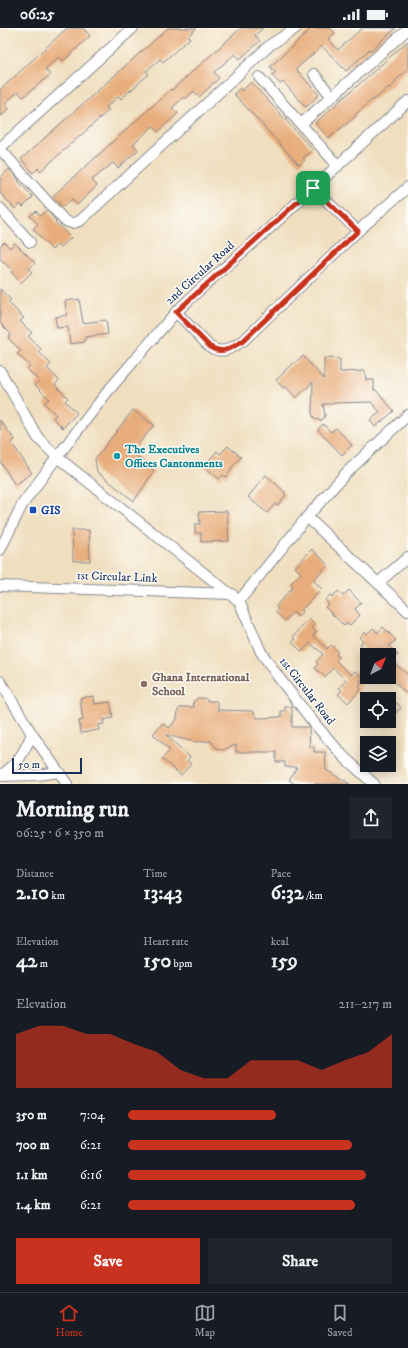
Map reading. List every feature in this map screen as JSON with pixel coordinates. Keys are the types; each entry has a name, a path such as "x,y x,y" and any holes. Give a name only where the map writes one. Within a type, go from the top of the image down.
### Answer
{"street":[{"path":"133,28 0,148 64,220 70,224 74,224 80,220 270,45 282,31 296,28"},
{"path":"301,124 408,29"},
{"path":"314,74 332,97"},
{"path":"259,77 338,166"},
{"name":"2nd Circular Road","path":"0,550 22,504 108,391 176,312 408,101"},
{"path":"176,312 210,347 216,350 224,351 243,341 358,231 408,187"},
{"path":"313,188 358,231"},
{"path":"0,208 30,242"},
{"path":"0,371 38,438 57,457 236,597 346,473 408,415"},
{"path":"307,518 408,611"},
{"path":"378,583 408,557"},
{"name":"1st Circular Link","path":"0,586 236,597"},
{"name":"1st Circular Road","path":"236,597 261,652 279,678 324,735 344,757 374,784"},
{"path":"0,681 32,734 68,784"},
{"path":"0,776 16,764 26,748 32,734"},
{"path":"0,776 38,775 59,772"}],"building":[{"path":"67,28 83,28 90,36 63,61 59,57 45,69 50,75 23,97 18,92 5,103 9,109 0,117 0,90"},
{"path":"168,28 197,28 188,36 190,38 163,62 160,59 146,71 149,74 121,99 119,96 106,107 109,110 41,171 38,168 33,173 21,159"},
{"path":"241,28 263,28 255,35 260,41 240,59 235,54 214,72 219,78 199,97 194,91 185,99 184,97 172,108 178,113 158,132 153,126 133,144 138,150 118,168 113,163 92,180 97,186 77,205 72,199 63,207 53,196"},
{"path":"312,28 330,28 335,33 328,39 338,50 362,28 396,28 346,71 322,46 296,69 319,95 306,107 283,82 280,84 272,75 276,72 270,67"},
{"path":"408,41 408,69 390,88 389,87 374,100 373,99 355,115 356,116 329,138 315,123"},
{"path":"251,82 313,150 303,158 305,160 299,165 234,94 240,88 242,91"},
{"path":"9,169 33,197 23,207 20,204 15,209 0,193 0,178"},
{"path":"47,210 56,221 55,222 71,238 60,248 57,245 52,250 33,229 38,224 30,216 36,211 40,216"},
{"path":"4,242 10,248 15,243 35,263 29,269 32,272 21,283 11,272 13,271 0,259 0,246"},
{"path":"0,289 11,300 8,302 24,318 20,321 32,333 28,336 41,349 39,352 51,364 47,368 59,380 55,385 68,398 65,401 77,413 63,428 53,418 56,415 44,403 49,399 35,385 39,381 27,369 30,366 17,354 21,351 8,338 11,334 0,323"},
{"path":"79,299 83,323 106,320 108,334 85,337 85,342 70,344 68,327 57,328 55,317 67,315 65,301"},
{"path":"303,356 324,379 324,358 340,359 340,372 365,371 366,380 374,380 374,390 376,390 394,411 375,427 370,420 380,412 371,402 323,404 325,416 321,421 315,419 312,414 313,382 296,398 285,386 283,388 276,380 285,372 284,371"},
{"name":"The Executives Offices Cantonments","path":"133,410 154,425 132,452 154,471 134,501 97,472 95,459"},
{"path":"0,420 15,440 11,442 32,473 15,485 0,461"},
{"path":"323,424 331,432 336,428 352,445 342,455 318,430"},
{"path":"228,446 241,457 231,468 232,469 226,477 223,475 219,479 204,466 217,451 220,454"},
{"path":"266,475 285,492 284,493 286,495 277,506 275,504 267,513 248,497"},
{"path":"227,511 229,541 201,542 201,533 195,533 195,524 200,524 199,512"},
{"path":"72,530 89,530 90,561 73,561"},
{"path":"312,549 328,565 313,580 322,589 301,610 303,611 298,617 293,612 285,621 275,612 278,609 276,606 293,587 290,584 301,573 295,567"},
{"path":"349,590 361,603 355,609 360,615 349,626 347,623 344,626 325,607 329,604 325,600 330,595 332,597 338,591 343,596"},
{"path":"309,619 315,625 312,628 316,632 313,635 327,649 331,645 338,652 336,654 339,657 336,661 351,675 355,671 360,675 360,684 361,684 359,687 361,689 348,703 338,694 342,690 339,688 346,680 333,668 325,677 315,668 318,664 316,662 323,654 310,643 302,652 292,642 296,639 293,637"},
{"path":"383,627 396,640 389,646 391,648 364,648 360,644 363,641 359,637 364,632 367,634 373,628 378,633"},
{"path":"396,665 408,675 408,695 396,684"},
{"path":"94,696 95,704 110,702 113,718 103,720 104,724 98,725 99,730 81,733 79,721 83,720 80,698"},
{"path":"198,698 204,698 208,701 216,701 218,704 218,710 253,711 257,718 281,717 281,711 285,711 285,707 292,707 292,727 309,727 310,747 314,747 314,752 325,752 326,770 350,784 295,784 289,780 297,767 285,767 285,762 276,762 276,752 236,752 236,745 222,750 216,748 211,741 195,742 166,735 190,757 187,761 191,764 181,775 162,759 170,750 153,734 163,723 169,728 177,719 178,710 184,707 194,707 193,702"},
{"path":"397,703 401,708 396,713"}],"place":[{"name":"The Executives Offices Cantonments","path":"117,456"},
{"name":"GIS","path":"33,510"},
{"name":"Ghana International School","path":"144,684"}],"route":[{"path":"313,188 358,231 251,335 224,351 216,350 210,347 176,312 313,188"}]}
